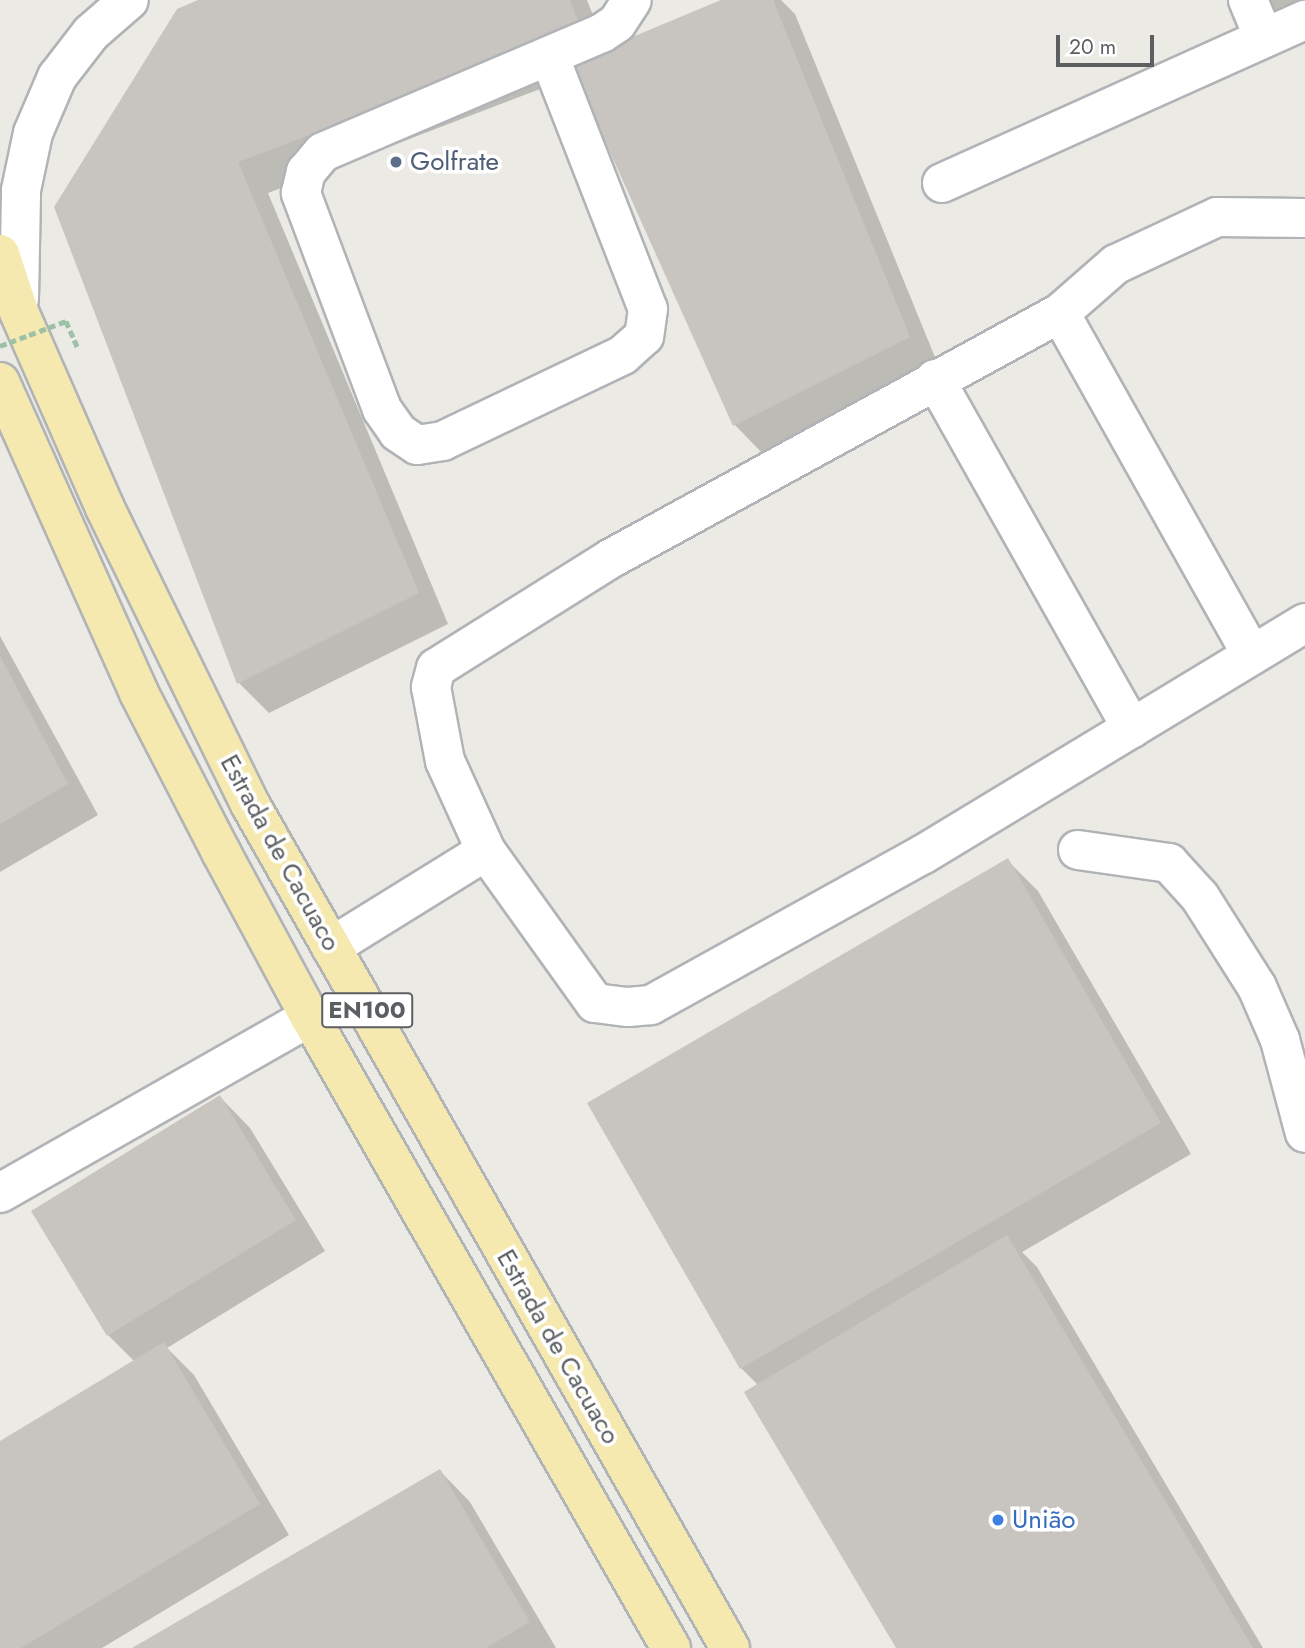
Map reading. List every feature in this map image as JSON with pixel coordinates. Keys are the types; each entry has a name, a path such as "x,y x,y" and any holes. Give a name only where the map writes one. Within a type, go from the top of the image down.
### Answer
{"main road":[{"name":"Estrada de Cacuaco","path":"0,254 19,312 105,508 250,804 730,1648"},
{"name":"Estrada de Cacuaco","path":"0,382 139,693 310,1017 671,1648"}],"street":[{"path":"19,312 21,190 33,134 57,77 91,33 129,0"},
{"path":"550,58 648,309 644,336 611,361 443,441 416,445 398,432 382,409 301,193 306,172 323,152 550,58 603,33 617,23 632,0"},
{"path":"1248,0 1264,38"},
{"path":"942,183 1305,20"},
{"path":"1305,218 1217,217 1189,227 1116,264 1060,313 610,559 436,668 431,687 438,737 453,783 486,851 595,1003 652,1005 922,855 1305,623"},
{"path":"1060,313 1252,655"},
{"path":"935,379 1132,728"},
{"path":"1078,850 1169,863 1200,897 1257,987 1280,1040 1305,1133"},
{"path":"331,947 486,851"},
{"path":"0,1194 310,1017"}],"path":[{"path":"0,346 66,321 78,348"}],"building":[{"path":"198,0 570,0 582,31 238,162 419,593 237,684 54,207 177,9"},
{"path":"721,0 773,0 910,337 733,426 570,63"},
{"path":"0,656 68,784 0,824"},
{"path":"1008,858 1161,1123 740,1369 587,1103"},
{"path":"220,1095 296,1220 107,1336 31,1211"},
{"name":"União","path":"1007,1235 1253,1648 896,1648 744,1392"},
{"path":"164,1342 260,1504 21,1648 0,1648 0,1441"},
{"path":"440,1469 530,1622 486,1648 132,1648"}],"place":[{"name":"Golfrate","path":"396,162"},
{"name":"União","path":"998,1520"}]}
